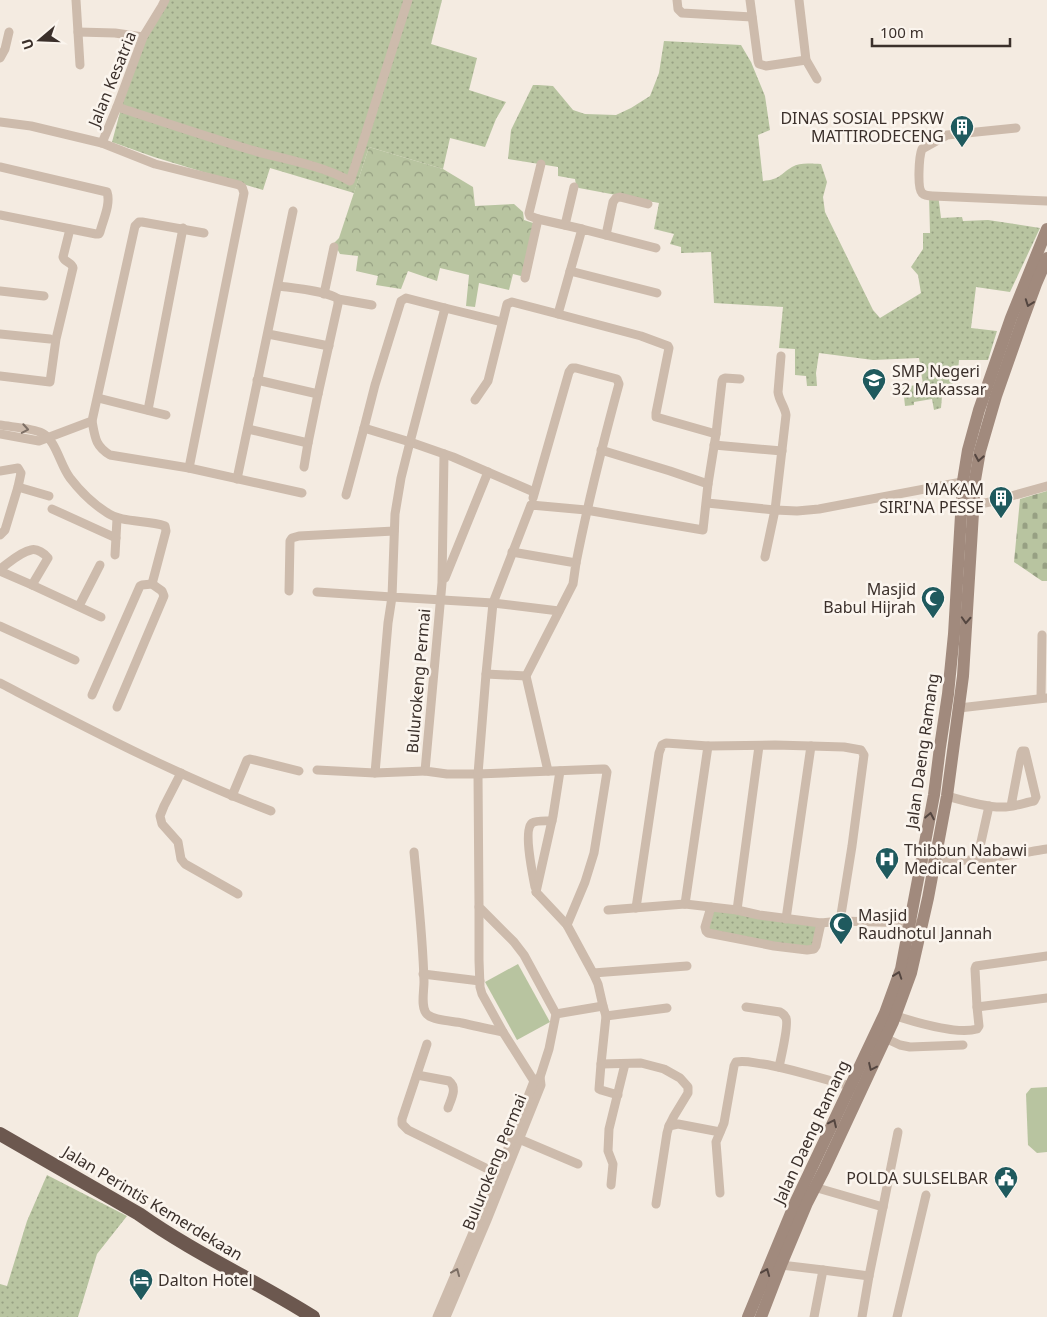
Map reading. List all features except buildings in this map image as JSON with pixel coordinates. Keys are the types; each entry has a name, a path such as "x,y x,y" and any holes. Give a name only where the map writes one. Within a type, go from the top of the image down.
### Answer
{"highway":[{"name":"Jalan Perintis Kemerdekaan","path":"0,1134 313,1317"}],"main road":[{"name":"Jalan Daeng Ramang","path":"1036,282 1047,229"},
{"name":"Jalan Daeng Ramang","path":"761,1317 763,1296 796,1201 856,1088 886,1038 900,969 916,924 929,859 947,796 963,676 964,566 969,480 968,450 1002,361 1047,258"},
{"name":"Jalan Daeng Ramang","path":"929,859 934,795 964,566"},
{"name":"Jalan Daeng Ramang","path":"748,1317 781,1265 814,1187 824,1170 856,1088 890,1014"}],"street":[{"path":"76,0 80,65"},
{"name":"Jalan Kesatria","path":"102,143 143,37 165,0"},
{"path":"117,107 248,149 320,168 350,181 408,0"},
{"path":"677,0 678,9 682,13 752,17"},
{"path":"750,0 758,61 760,64 766,66 806,60"},
{"path":"799,0 806,60 817,79"},
{"path":"0,58 9,32"},
{"path":"78,32 143,37"},
{"path":"0,122 31,126 102,143 155,164 239,185 244,190 189,468"},
{"path":"1016,128 946,135 922,149 919,186 921,192 924,196 1047,201"},
{"path":"541,164 529,214 530,217 656,248"},
{"path":"0,167 107,192 108,197 108,204 99,234 0,215"},
{"path":"565,225 574,187"},
{"path":"606,235 613,202 616,198 620,197 648,204"},
{"path":"237,479 294,211"},
{"path":"525,278 538,219"},
{"path":"204,232 142,222 137,223 135,226 92,421 95,439 103,450 110,454 189,468 302,493"},
{"path":"0,376 50,382 56,339 73,268 63,257 70,228"},
{"path":"148,410 183,228"},
{"path":"558,314 582,229"},
{"path":"324,294 334,247"},
{"path":"570,271 657,293"},
{"path":"278,286 372,305"},
{"path":"0,292 44,296"},
{"path":"346,495 378,376 401,301 406,298 502,322"},
{"path":"304,467 338,299"},
{"path":"475,400 488,381 506,307 507,304 512,302 641,336 668,346 670,351 656,416 660,419 716,434"},
{"path":"374,773 392,597 394,531 400,485 446,308"},
{"path":"0,334 50,338"},
{"path":"268,334 329,346"},
{"path":"765,558 775,510 786,414 778,392 781,356"},
{"path":"437,1317 483,1219 538,1081 503,1032 482,994 480,981 478,774 493,603 531,505 569,372 572,368 576,368 619,381 586,510 573,584 526,676 548,772"},
{"path":"531,505 586,510 703,530 723,379 740,379"},
{"path":"257,380 318,394"},
{"path":"98,398 166,415"},
{"path":"0,434 39,441 92,421"},
{"path":"0,425 40,432 49,438 70,478 98,507 116,519 164,525 166,531 152,584"},
{"path":"364,428 444,454 534,492"},
{"path":"248,429 308,443"},
{"path":"714,445 782,451"},
{"path":"600,450 708,484"},
{"name":"Bulurokeng Permai","path":"444,454 441,600 425,771 447,774 478,774 605,769 607,772 594,853 585,882 567,925"},
{"path":"0,471 15,468 19,469 20,472 18,487 5,530 0,535"},
{"path":"442,583 488,472"},
{"path":"707,503 797,512 969,480"},
{"path":"968,506 1047,486"},
{"path":"18,487 48,496"},
{"path":"52,509 116,538"},
{"path":"115,554 116,519"},
{"path":"289,591 290,542 295,536 394,531"},
{"path":"32,585 48,560 47,556 36,550 31,550 19,556 0,570 32,585 79,606 102,617"},
{"path":"512,552 576,562"},
{"path":"79,606 100,565"},
{"path":"92,695 140,586 152,584 162,591 164,596 117,707"},
{"name":"Bulurokeng Permai","path":"318,592 493,603 559,611"},
{"path":"0,626 75,660"},
{"path":"959,708 1044,698 1042,635"},
{"path":"486,674 526,676"},
{"path":"950,674 963,676"},
{"path":"0,683 90,730 181,773 271,811"},
{"path":"636,908 660,747 666,743 708,746 855,748 861,750 864,755 840,921"},
{"path":"685,904 708,746"},
{"path":"737,910 759,746"},
{"path":"786,919 811,746"},
{"path":"940,747 953,749"},
{"path":"947,796 1002,807 1012,806 1034,801 1036,799 1024,750 1021,753 1012,806"},
{"path":"232,796 247,760 253,758 299,771"},
{"path":"317,770 374,773 425,771"},
{"path":"536,892 552,821 560,771"},
{"path":"181,773 160,816 162,824 178,842 181,859 185,864 238,894"},
{"path":"977,860 990,806"},
{"path":"552,821 533,822 529,828 530,852 536,892 567,925 598,984 606,1016 599,1089 618,1095"},
{"path":"929,859 977,860 1047,849"},
{"path":"414,852 424,974 424,1009 426,1014 430,1017 503,1032"},
{"path":"608,910 685,904 711,906 759,915 822,923 840,921 916,924"},
{"path":"711,906 706,927 708,933 774,946 807,950 814,949 822,923"},
{"path":"479,907 514,942 524,955 556,1014 603,1006"},
{"path":"890,1014 912,1022 928,1025 958,1030 977,1029 976,966 1047,956"},
{"path":"593,973 687,966"},
{"path":"424,974 480,981"},
{"path":"977,1007 1047,998"},
{"path":"746,1007 780,1012 786,1017 787,1026 779,1067"},
{"path":"606,1016 667,1008"},
{"name":"Bulurokeng Permai","path":"502,1169 519,1139 549,1049 556,1014"},
{"path":"886,1038 910,1047 962,1045"},
{"path":"427,1044 402,1119 404,1127 502,1169"},
{"path":"720,1194 716,1142 724,1123 735,1063 748,1062 779,1067 856,1088"},
{"path":"601,1064 641,1064 664,1069 680,1078 688,1087 688,1093 674,1116 667,1133 656,1204"},
{"path":"611,1185 613,1164 608,1153 609,1129 626,1064"},
{"path":"417,1075 452,1083 454,1090 448,1108"},
{"path":"670,1126 678,1124 720,1132"},
{"path":"862,1317 898,1132"},
{"path":"519,1139 578,1164"},
{"path":"814,1187 883,1208"},
{"path":"897,1317 926,1195"},
{"name":"Bulurokeng Permai","path":"446,1317 483,1219"},
{"path":"781,1265 869,1276"},
{"path":"814,1317 823,1270"}],"green space":[{"path":"164,0 442,0 431,44 477,58 469,90 506,102 496,119 485,147 450,138 443,169 369,147 354,193 270,168 263,190 154,157 112,142 130,75"},
{"path":"664,41 741,45 751,62 765,96 770,130 758,135 763,181 777,178 795,165 821,164 827,182 823,197 825,212 873,310 880,318 921,293 918,275 911,267 923,249 923,233 930,233 929,195 938,194 941,218 962,217 963,221 988,220 1040,228 1010,292 976,287 971,328 997,331 988,360 959,360 957,382 953,381 949,397 942,396 941,408 934,410 932,399 914,402 914,405 905,406 903,387 923,384 919,358 873,360 819,353 816,373 817,386 807,386 806,376 795,375 795,349 779,348 783,307 714,303 711,252 681,253 681,247 670,244 674,234 654,229 659,203 579,188 576,185 575,179 558,176 558,167 508,159 511,130 533,85 553,86 573,110 585,114 616,115 650,96 659,73"},
{"path":"369,147 443,169 473,187 475,206 514,204 523,212 524,220 536,224 525,277 513,274 509,290 479,283 475,307 466,306 469,275 440,268 437,281 408,271 401,289 376,285 378,276 356,271 358,256 340,254 334,243 339,238"},
{"path":"1047,491 1047,581 1042,581 1014,562 1020,499"},
{"path":"712,908 818,926 815,945 811,948 768,943 708,929"},
{"path":"518,964 550,1022 517,1040 485,982"},
{"path":"1047,1087 1047,1152 1037,1153 1028,1145 1026,1094 1031,1088"},
{"path":"47,1175 127,1216 97,1254 78,1317 0,1317 0,1284 7,1286 27,1221"}],"place":[{"name":"DINAS SOSIAL PPSKW MATTIRODECENG","path":"962,148"},
{"name":"SMP Negeri 32 Makassar","path":"874,401"},
{"name":"MAKAM SIRI'NA PESSE","path":"1001,519"},
{"name":"Masjid Babul Hijrah","path":"933,619"},
{"name":"Thibbun Nabawi Medical Center","path":"887,880"},
{"name":"Masjid Raudhotul Jannah","path":"841,945"},
{"name":"POLDA SULSELBAR","path":"1006,1199"},
{"name":"Dalton Hotel","path":"141,1301"}]}
